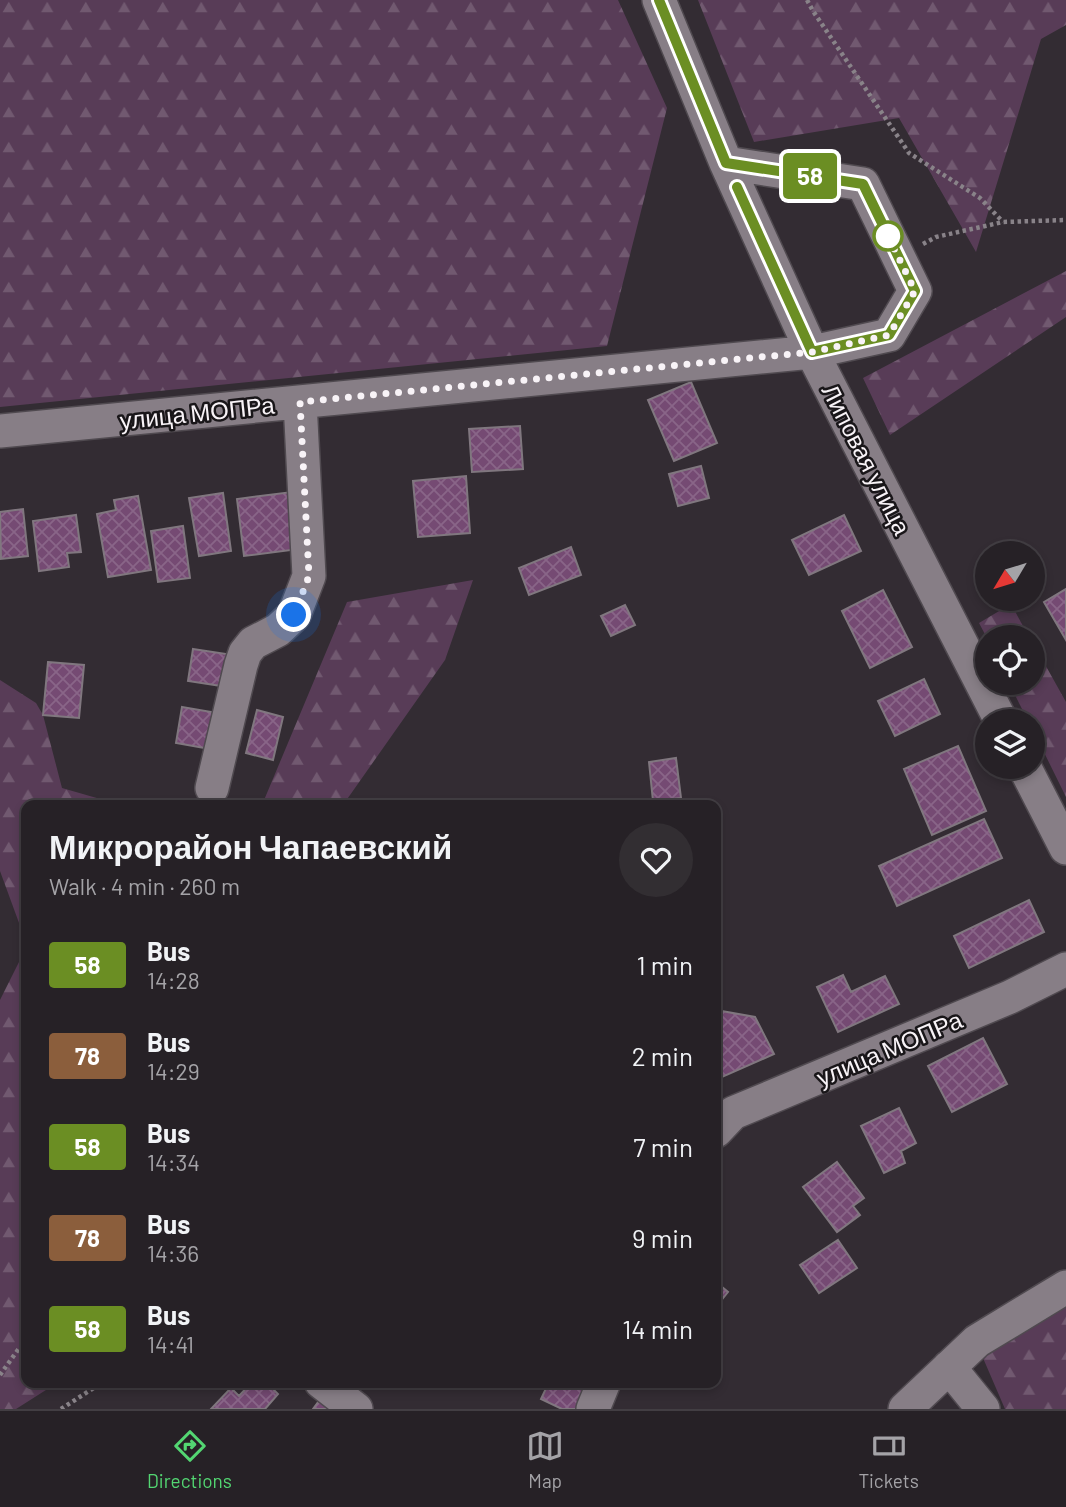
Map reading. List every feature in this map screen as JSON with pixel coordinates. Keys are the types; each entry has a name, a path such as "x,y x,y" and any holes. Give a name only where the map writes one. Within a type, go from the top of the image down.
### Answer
{"street":[{"name":"Липовая улица","path":"659,0 726,163 812,352 995,709"},
{"path":"726,163 863,184 898,257"},
{"name":"улица МОПРа","path":"0,431 812,352 889,335 915,291 898,257"},
{"path":"212,788 245,653 253,643 278,630 294,615 309,576 300,402"},
{"path":"1031,779 1066,848"},
{"name":"улица МОПРа","path":"721,1126 733,1113 1010,997 1066,969"},
{"path":"905,1409 976,1341 1066,1287"},
{"path":"949,1367 983,1409"},
{"path":"329,1388 356,1409"},
{"path":"593,1409 602,1388"}],"path":[{"path":"807,0 909,153 980,198 1003,222"},
{"path":"898,257 936,237 1003,222 1066,220"},
{"path":"0,1375 21,1347"},
{"path":"61,1409 94,1388"}],"green space":[{"path":"0,0 618,0 667,108 607,346 0,407"},
{"path":"698,0 1066,0 1066,25 1041,39 976,252 899,118 754,142"},
{"path":"1066,271 1066,317 890,435 863,378"},
{"path":"473,580 445,660 347,800 264,800 347,602"},
{"path":"999,611 1015,611 1022,625 980,625 979,623"},
{"path":"1045,664 1066,702 1066,797 1045,754 1045,709 1022,709 1015,695 1045,695"},
{"path":"0,680 36,703 43,715 62,788 104,800 21,800 21,928 0,871"},
{"path":"21,958 21,1388 49,1388 16,1409 0,1409 0,1000"},
{"path":"1066,1303 1066,1409 1005,1409 980,1351"}],"building":[{"path":"691,382 717,443 674,461 648,400"},
{"path":"520,426 523,469 472,472 469,429"},
{"path":"701,466 709,498 678,506 669,474"},
{"path":"466,476 470,533 418,537 413,481"},
{"path":"300,491 307,548 244,556 237,499"},
{"path":"223,493 231,551 199,556 189,498"},
{"path":"138,496 151,570 108,577 97,514 116,510 114,500"},
{"path":"23,509 28,556 1,559 0,512"},
{"path":"76,515 81,552 67,553 69,567 39,571 33,521"},
{"path":"844,515 861,551 809,575 792,540"},
{"path":"183,526 190,578 158,582 151,531"},
{"path":"571,547 581,575 529,595 519,568"},
{"path":"1066,589 1066,640 1045,604"},
{"path":"883,590 912,647 870,668 842,611"},
{"path":"625,605 635,625 611,636 601,616"},
{"path":"193,649 233,655 228,687 188,681"},
{"path":"48,662 84,665 79,718 43,715"},
{"path":"924,679 940,714 895,736 878,701"},
{"path":"182,707 223,714 216,750 176,743"},
{"path":"257,710 283,717 273,760 246,753"},
{"path":"958,746 986,811 932,835 904,769"},
{"path":"676,758 681,798 653,800 649,762"},
{"path":"984,819 1002,858 897,906 879,866"},
{"path":"1029,900 1044,932 969,968 954,936"},
{"path":"843,975 851,992 885,976 899,1004 838,1032 817,987"},
{"path":"721,1011 755,1017 774,1054 722,1077"},
{"path":"983,1038 1007,1084 952,1112 928,1066"},
{"path":"899,1108 916,1143 901,1151 905,1163 884,1173 861,1126"},
{"path":"837,1162 864,1198 853,1206 860,1215 837,1232 803,1187"},
{"path":"838,1240 857,1268 819,1293 800,1265"},
{"path":"721,1286 728,1292 721,1301"},
{"path":"231,1388 239,1396 246,1388 272,1388 278,1394 265,1409 211,1409"},
{"path":"546,1388 586,1388 582,1409 562,1409 541,1399"},
{"path":"327,1390 347,1409 313,1409"}],"bus line":[{"name":"58","path":"659,0 726,163 863,184 915,291 889,335 812,352 737,187"}],"route":[{"path":"294,615 309,576 300,402 812,352 889,335 915,291 888,236"}]}
